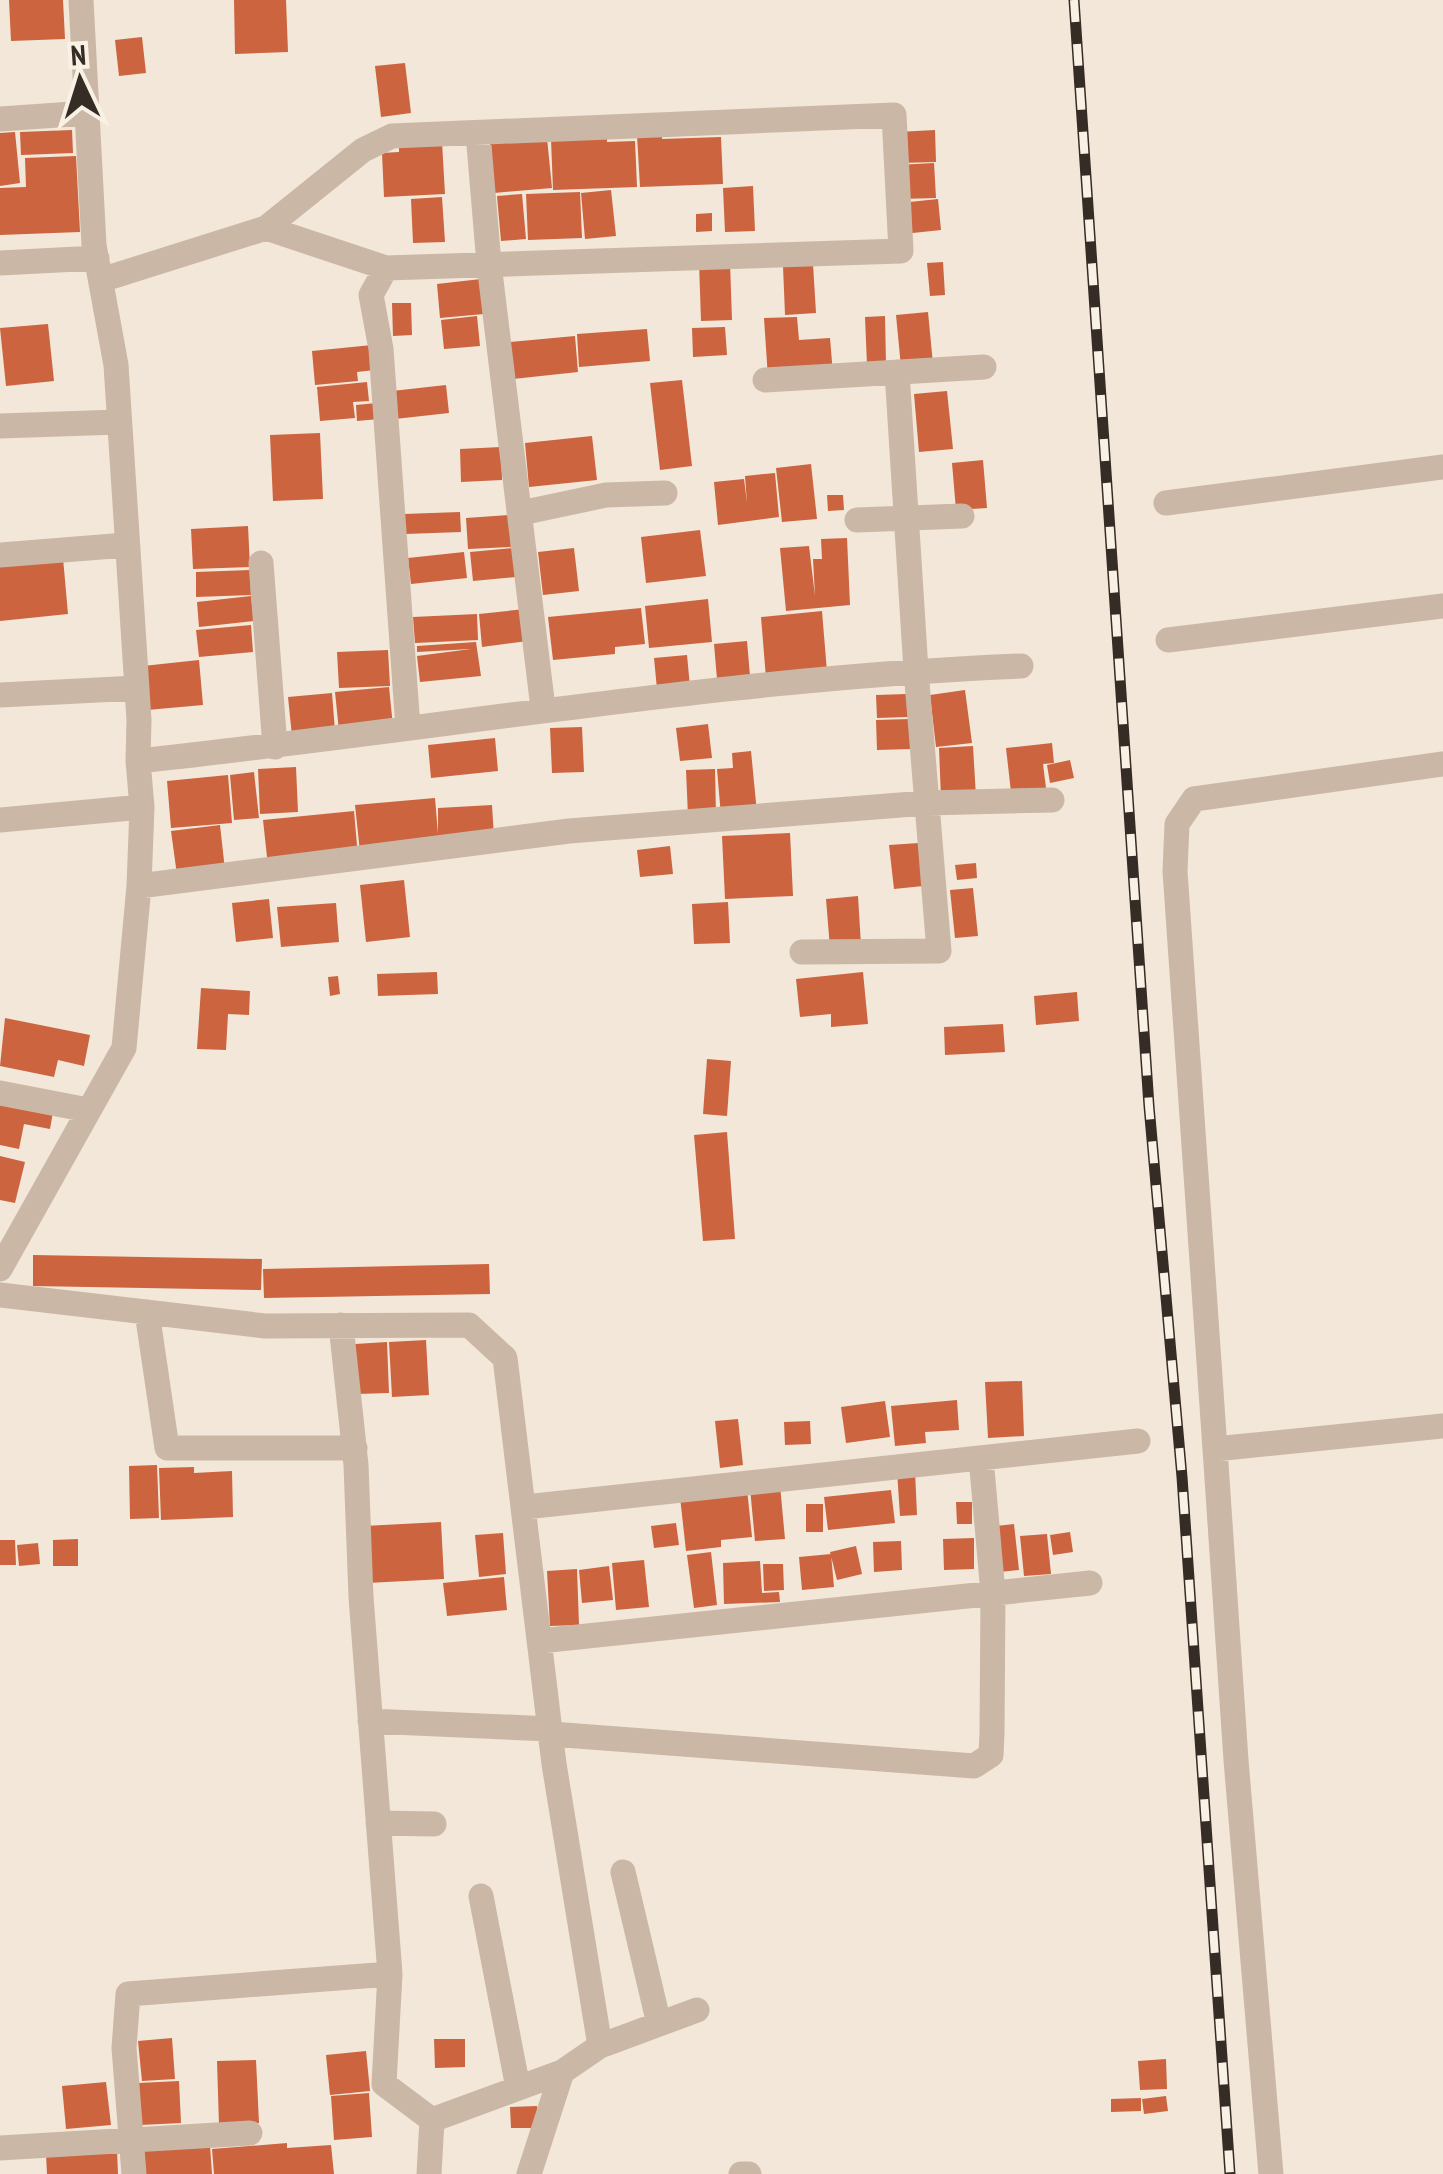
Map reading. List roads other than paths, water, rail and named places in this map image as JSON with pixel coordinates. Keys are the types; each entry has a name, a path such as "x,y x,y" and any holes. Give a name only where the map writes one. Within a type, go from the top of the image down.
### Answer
{"street":[{"path":"0,1270 12,1220 88,1110 124,1048 139,886 142,807 137,688 116,365 99,269 82,0"},
{"path":"0,119 88,114"},
{"path":"0,263 99,269 266,228 363,150 392,136 894,115 901,251 386,268 266,228"},
{"path":"478,133 489,264 543,708"},
{"path":"386,268 371,296 381,349 408,728"},
{"path":"765,380 984,367"},
{"path":"802,952 939,951 897,372"},
{"path":"0,426 119,422"},
{"path":"1166,503 1443,467"},
{"path":"521,513 606,495 666,492"},
{"path":"857,520 962,516"},
{"path":"0,555 126,545"},
{"path":"261,562 275,747"},
{"path":"1168,640 1443,606"},
{"path":"138,762 275,747 543,708 916,670 1021,666"},
{"path":"0,695 137,688"},
{"path":"1272,2174 1236,1760 1175,871 1176,824 1194,799 1443,764"},
{"path":"139,886 569,831 926,803 1052,800"},
{"path":"0,820 142,807"},
{"path":"0,1093 88,1110"},
{"path":"0,1296 265,1326 469,1325 505,1358 550,1731 600,2046"},
{"path":"147,1312 168,1448 354,1448"},
{"path":"341,1325 354,1448 390,1974 384,2084 432,2120"},
{"path":"1215,1449 1443,1426"},
{"path":"524,1506 1138,1440"},
{"path":"370,1721 550,1731 974,1766 991,1755 993,1593 981,1458"},
{"path":"540,1641 1090,1583"},
{"path":"378,1823 434,1824"},
{"path":"623,1872 659,2024"},
{"path":"482,1896 518,2088"},
{"path":"134,2174 124,2048 128,1994 390,1974"},
{"path":"432,2120 562,2072 600,2046 697,2010"},
{"path":"528,2174 562,2072"},
{"path":"430,2174 432,2120"},
{"path":"0,2148 250,2133"},
{"path":"741,2174 749,2174"}],"railway":[{"path":"1074,0 1149,1106 1182,1477 1230,2174"}]}
